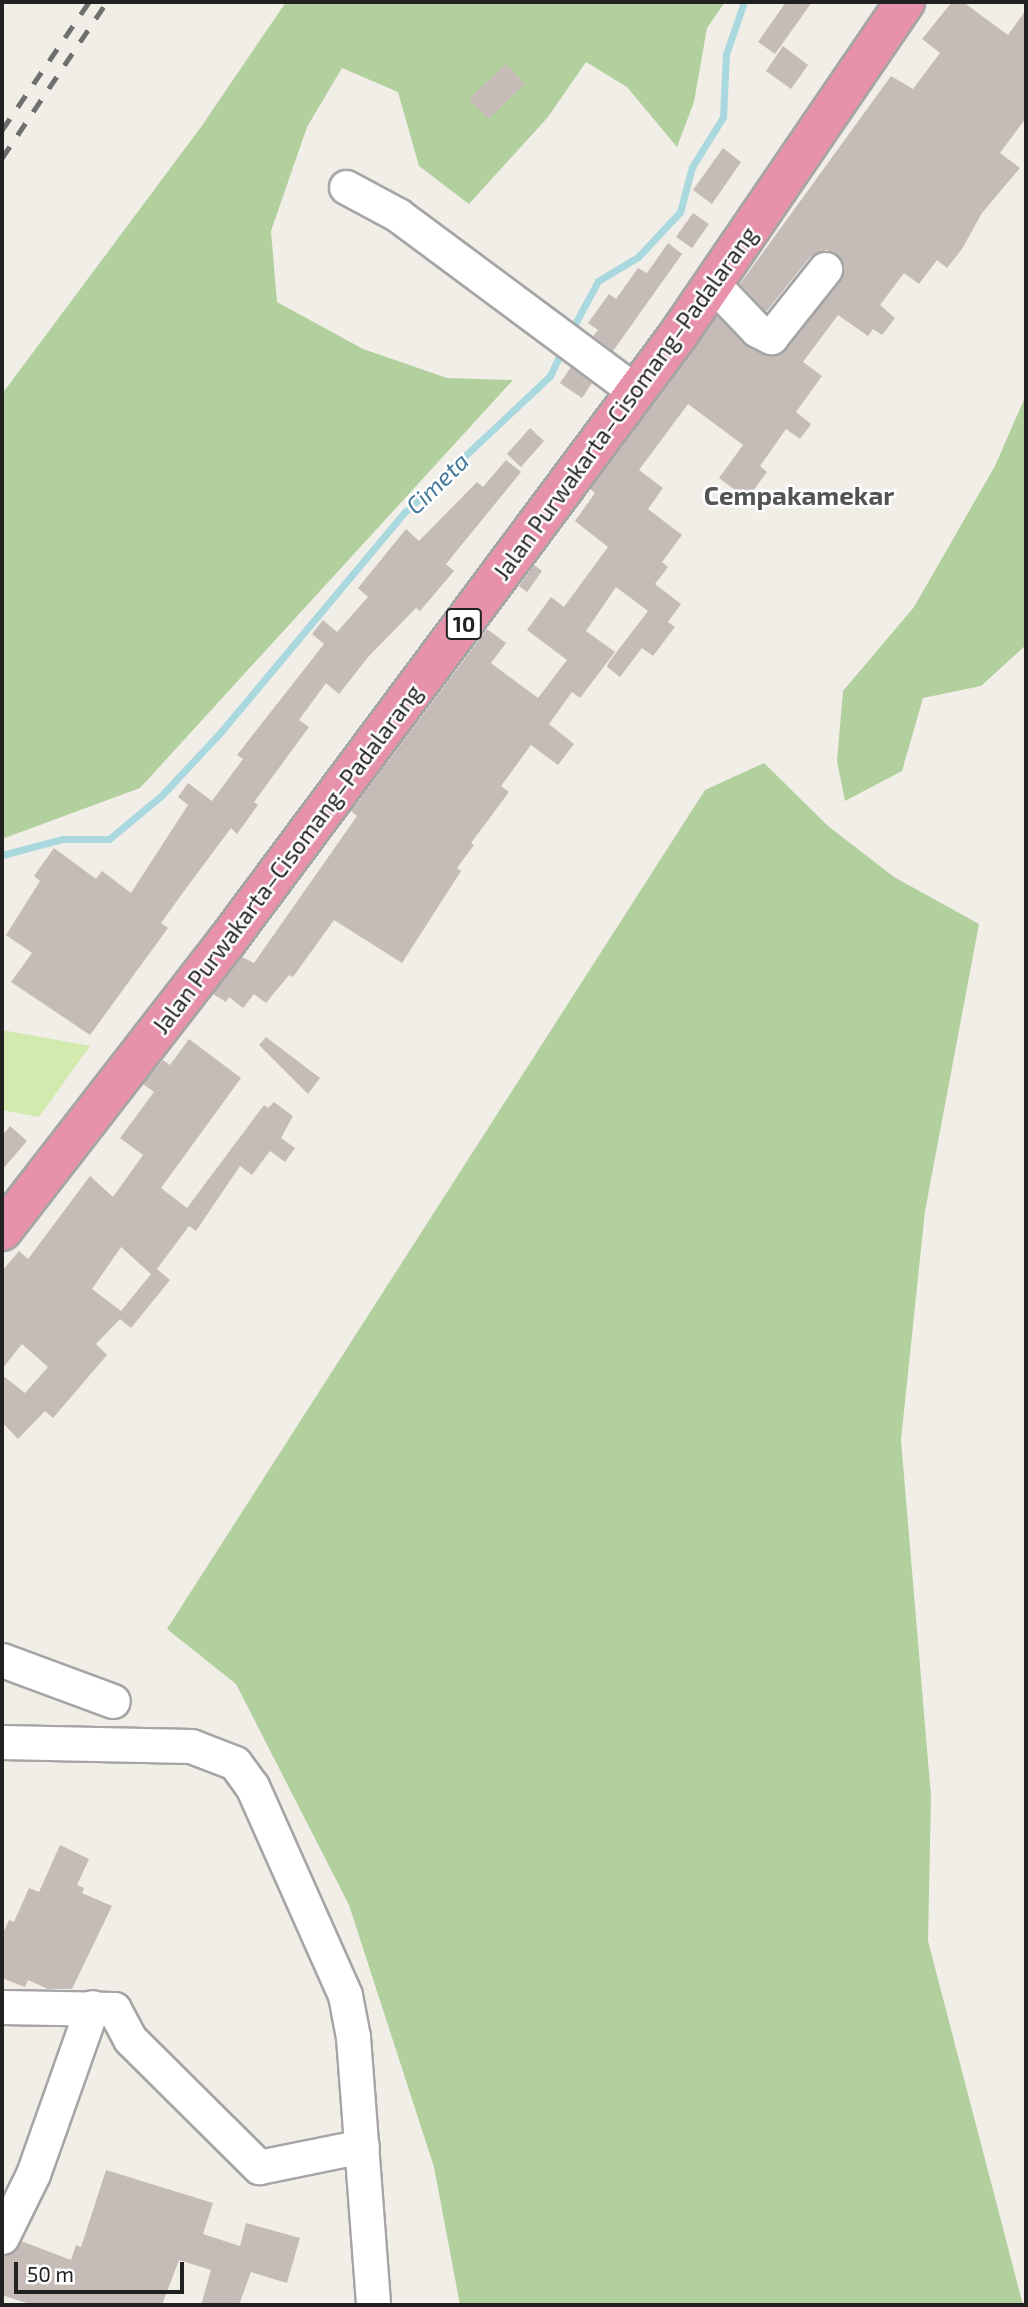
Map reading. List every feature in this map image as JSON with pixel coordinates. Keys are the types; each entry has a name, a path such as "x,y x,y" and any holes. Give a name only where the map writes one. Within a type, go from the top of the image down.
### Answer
{"highway":[{"name":"Jalan Purwakarta–Cisomang–Padalarang","path":"2,1231 243,919 714,285 905,2"}],"street":[{"path":"346,187 398,215 636,391"},
{"path":"714,285 757,330 771,337 825,269"},
{"path":"2,1660 113,1701"},
{"path":"2,1742 191,1746 235,1763 251,1786 345,1995 354,2037 373,2305"},
{"path":"2,2007 39,2011 92,2007 114,2009 130,2039 254,2165 264,2167 362,2146"},
{"path":"2,2238 33,2174 92,2007"}],"green space":[{"path":"286,2 725,2 707,28 694,102 677,147 627,87 586,62 548,117 469,204 419,166 398,92 342,68 307,127 271,231 277,302 363,349 447,378 513,380 140,788 2,839 2,394 201,127"},
{"path":"1026,395 1026,645 981,686 923,698 902,771 845,801 837,761 843,691 914,607 995,466"},
{"path":"764,763 828,826 894,877 979,924 925,1211 901,1440 931,1796 928,1941 1023,2305 460,2305 434,2167 349,1905 236,1684 167,1629 705,790"},
{"path":"2,1030 90,1046 39,1117 2,1110"}],"building":[{"path":"786,2 812,2 775,54 758,42"},
{"path":"952,2 963,2 1008,35 1026,10 1026,118 1000,153 1020,168 982,213 962,249 947,268 937,260 919,284 904,273 880,305 895,318 882,335 873,329 868,336 838,315 803,362 822,376 796,412 811,424 800,439 786,429 760,466 767,472 747,499 719,478 743,445 688,404 639,470 663,488 648,509 682,535 662,562 668,567 655,584 681,604 668,622 675,627 653,656 642,648 620,677 607,667 609,662 648,611 616,587 586,631 615,652 580,698 572,692 549,724 574,744 558,765 531,745 501,786 509,792 471,843 474,845 457,868 461,871 402,963 334,920 293,977 289,975 266,1003 254,994 243,1008 229,997 226,1002 213,994 242,957 254,963 357,816 351,811 487,629 506,643 491,663 538,698 567,660 527,630 551,597 564,607 608,547 575,521 595,493 590,489 717,316 748,347 763,354 779,355 840,281 843,261 827,250 810,257 766,312 740,284 891,76 913,89 940,53 922,39"},
{"path":"783,46 808,65 791,89 766,71"},
{"path":"506,64 525,84 488,119 469,99"},
{"path":"723,148 741,162 712,204 693,190"},
{"path":"693,213 709,224 692,248 676,237"},
{"path":"668,243 682,254 613,351 593,336 598,330 588,323 609,294 616,299 638,268 647,273"},
{"path":"571,367 592,383 582,398 560,383"},
{"path":"530,428 544,441 521,467 507,454"},
{"path":"506,460 521,472 446,564 454,571 420,611 416,608 369,656 339,694 326,683 299,720 309,727 254,802 258,805 237,834 231,828 187,887 161,923 168,928 90,1035 11,982 32,953 6,935 40,881 34,876 54,848 96,879 102,871 131,893 188,805 178,797 188,783 212,801 243,759 237,755 324,644 312,634 323,620 337,632 368,597 358,588 406,529 419,541 477,482 483,487"},
{"path":"534,565 542,571 527,592 519,586"},
{"path":"266,1037 320,1078 308,1094 259,1045"},
{"path":"189,1039 241,1078 161,1188 187,1208 264,1105 268,1108 274,1102 293,1116 281,1138 295,1148 285,1162 270,1151 252,1175 240,1166 196,1231 189,1226 157,1269 170,1280 131,1328 120,1319 96,1344 107,1355 53,1418 45,1411 18,1439 2,1422 2,1375 25,1393 48,1367 22,1344 2,1369 2,1271 19,1251 28,1259 90,1176 113,1197 143,1155 120,1138 154,1092 143,1084 163,1060 170,1065","holes":["121,1247 151,1274 121,1311 92,1289"]},
{"path":"10,1126 27,1141 2,1170 2,1136"},
{"path":"60,1845 89,1859 77,1885 84,1888 82,1893 112,1906 72,1989 48,1989 28,1980 25,1987 2,1978 2,1936 9,1920 14,1922 29,1888 39,1892"},
{"path":"106,2170 213,2203 203,2234 240,2246 246,2223 300,2238 287,2283 251,2272 239,2305 201,2305 211,2270 179,2260 162,2305 33,2305 2,2295 2,2256 13,2253 21,2241 71,2260 76,2245 81,2247"}],"waterway":[{"name":"Cimeta","path":"570,333 598,281 638,257 680,212 692,167 723,117 726,54 744,2"},
{"name":"Cimeta","path":"2,855 62,839 109,839 161,796 219,734 404,513 550,376 562,350"}],"railway":[{"path":"2,130 89,2"},
{"path":"2,158 107,2"}],"district":[{"name":"Cempakamekar","path":"799,495"}]}
